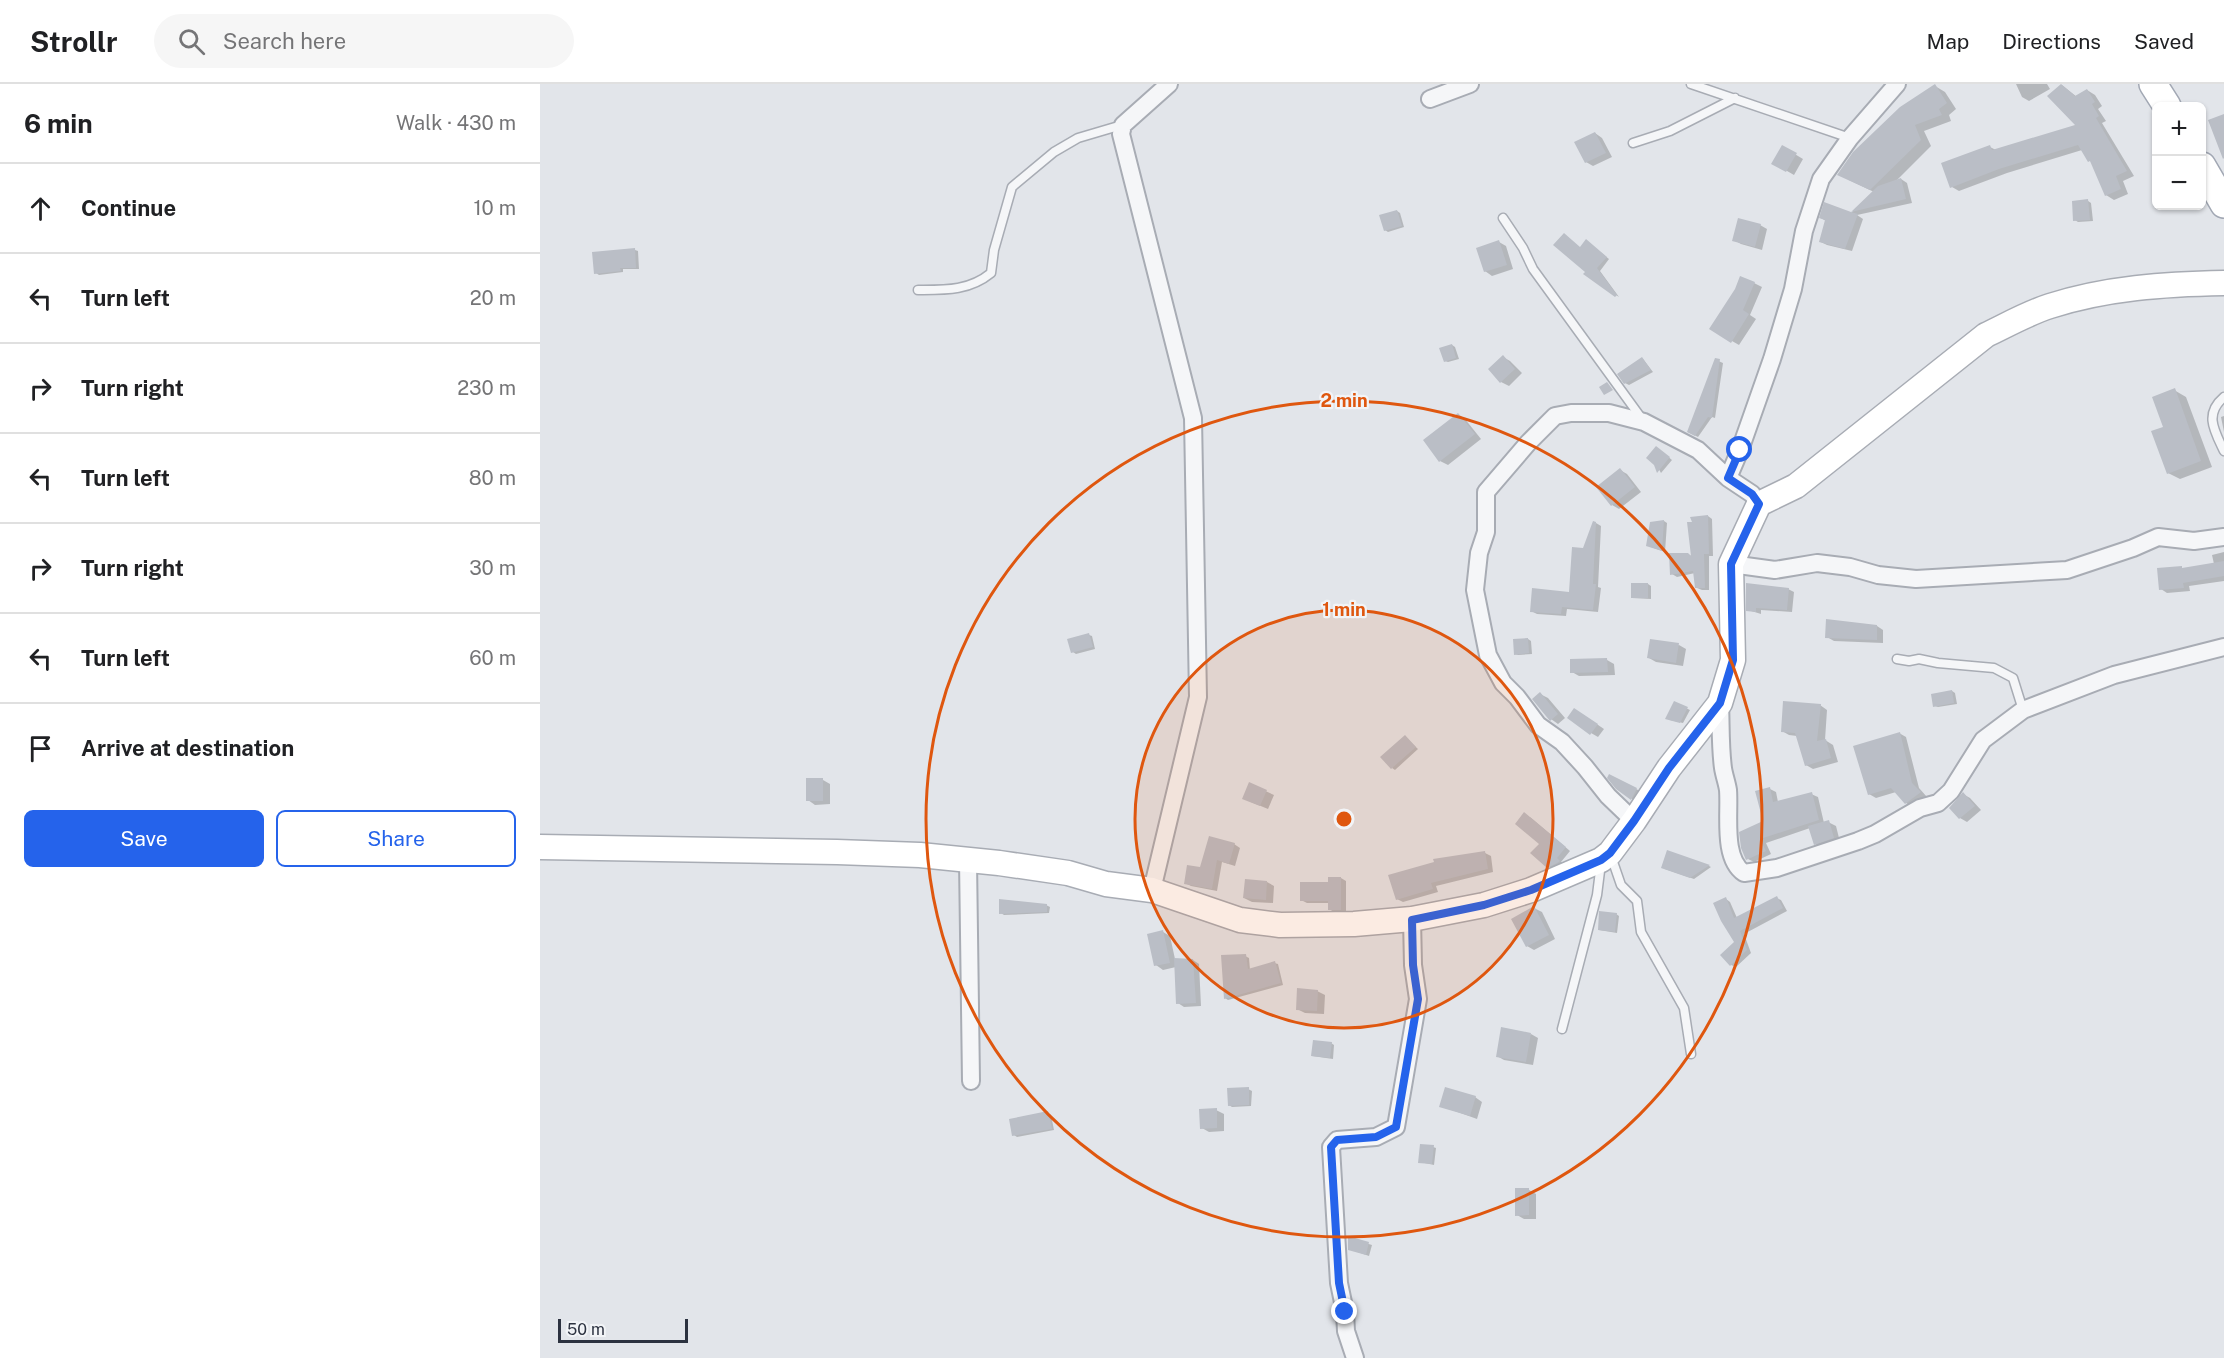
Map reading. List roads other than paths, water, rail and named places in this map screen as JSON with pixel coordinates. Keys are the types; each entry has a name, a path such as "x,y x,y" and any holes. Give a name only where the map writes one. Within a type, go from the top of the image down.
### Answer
{"main road":[{"path":"2153,84 2164,102"},
{"path":"2206,173 2224,204"}],"street":[{"path":"1152,890 1198,696 1193,418 1121,134 1123,125 1169,84"},
{"path":"1430,99 1470,84"},
{"path":"1728,478 1772,359 1793,289 1804,231 1821,179 1850,138 1897,84"},
{"path":"2224,283 2168,284 2081,298 2048,307 2012,322 1986,335 1796,486 1759,504 1731,564 1733,660 1720,703 1723,768 1728,787 1727,820 1734,861 1738,869 1744,873 1777,868 1875,834 1920,808 1938,803 1951,791 1983,740 2023,710 2114,675 2224,647"},
{"path":"1634,821 1608,796 1562,742 1538,725 1518,697 1503,682 1488,655 1475,591 1479,553 1485,532 1486,492 1528,443 1555,416 1571,413 1609,413 1644,422 1698,450 1728,478 1752,494 1759,504"},
{"path":"1731,564 1774,570 1816,563 1850,567 1894,578 1916,579 2067,570 2133,548 2158,537 2194,541 2224,537"},
{"path":"540,847 920,855 1068,873 1106,884 1152,890 1240,920 1280,925 1354,924 1412,920 1484,905 1531,890 1606,857 1634,821 1669,768 1720,703"},
{"path":"968,860 971,1081"},
{"path":"1355,1358 1346,1331 1339,1283 1331,1147 1337,1140 1376,1137 1396,1127 1418,999 1413,965 1412,920"}],"lane":[{"path":"1691,84 1850,138"},
{"path":"1633,143 1670,131 1735,98"},
{"path":"918,290 946,290 978,283 991,273 994,250 1012,187 1054,152 1078,138 1123,125"},
{"path":"1503,218 1523,248 1533,269 1644,422"},
{"path":"2224,397 2214,406 2211,416 2224,451"},
{"path":"1896,659 1909,661 1919,659 1995,668 2013,678 2023,710"},
{"path":"1562,1029 1606,857"},
{"path":"1606,857 1621,885 1637,901 1641,932 1684,1008 1691,1054"}]}
